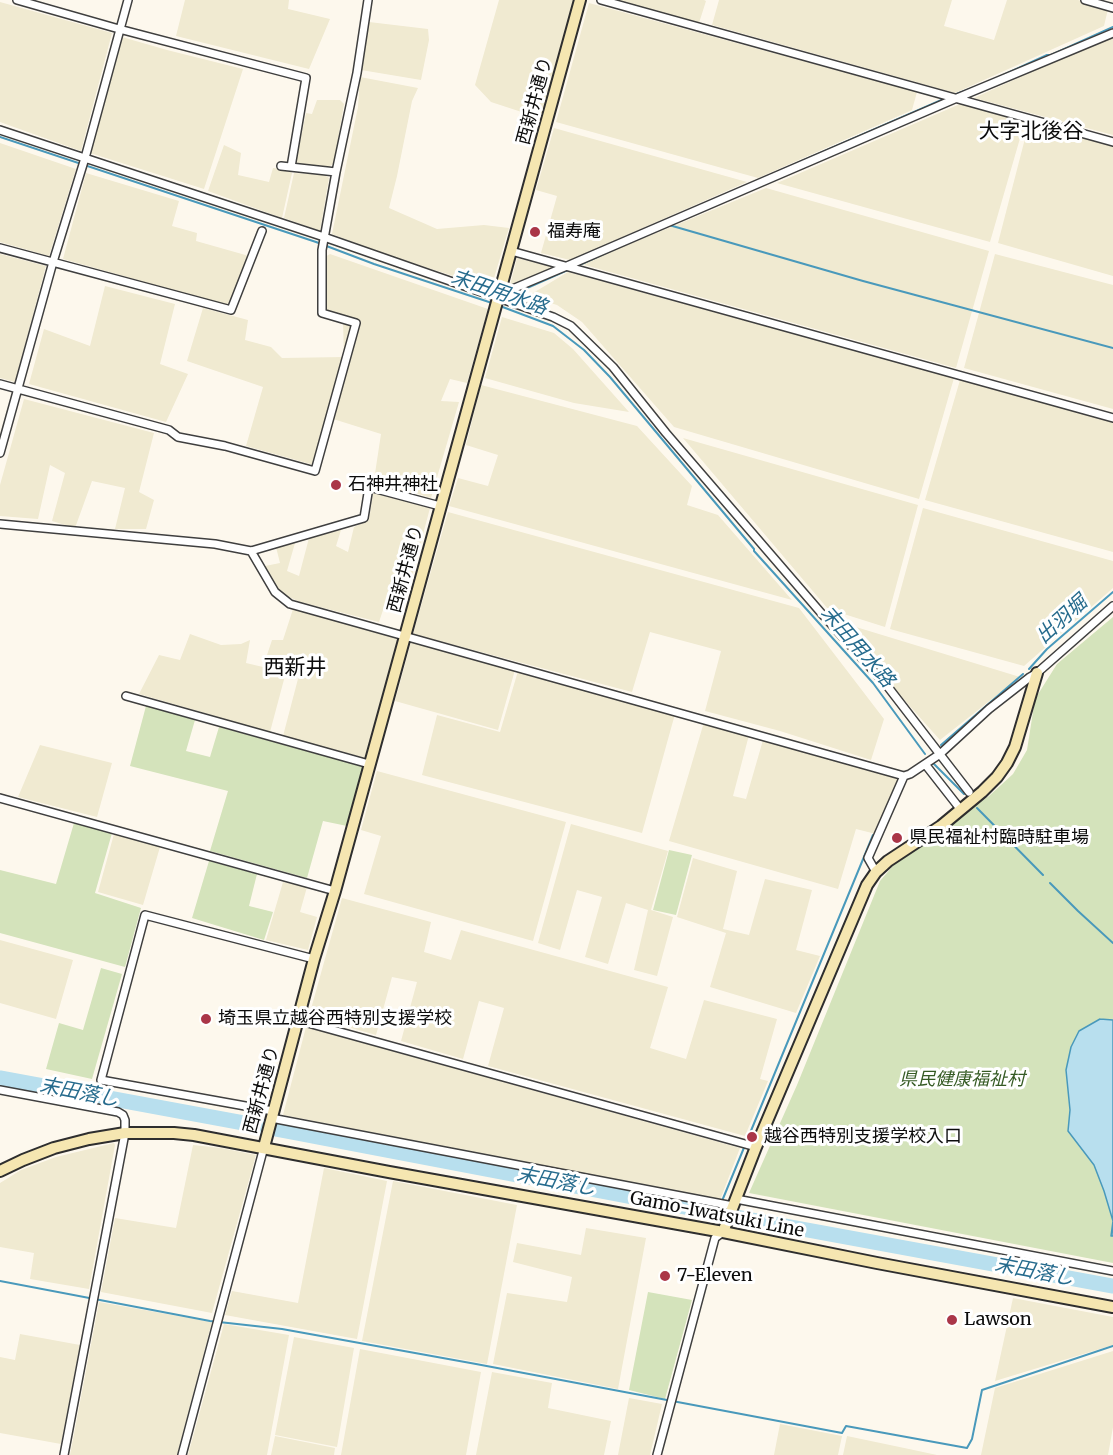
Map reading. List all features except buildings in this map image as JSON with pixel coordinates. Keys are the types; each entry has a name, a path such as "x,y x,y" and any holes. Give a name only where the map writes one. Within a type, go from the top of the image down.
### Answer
{"street":[{"path":"17,0 306,78 291,167"},
{"path":"0,453 128,0"},
{"path":"0,384 169,430 178,437 225,446 315,471 356,323 322,313 322,250 357,74 368,0"},
{"name":"西新井通り","path":"264,1147 297,1020 335,891 580,0"},
{"path":"601,0 1113,142"},
{"path":"1085,0 1113,8"},
{"path":"500,294 1113,33"},
{"path":"0,130 500,294 571,326 612,367 822,614 888,687 969,792"},
{"path":"281,166 336,172"},
{"path":"0,248 231,310 262,231"},
{"path":"511,251 1113,418"},
{"path":"0,524 215,544 251,551 364,518 369,487 440,506"},
{"path":"251,551 275,591 290,604 904,776 940,754 989,709 1037,672 1113,606"},
{"path":"657,1455 715,1238 723,1232 756,1147 860,901 876,872 888,861 941,826 997,777 1015,747 1037,672"},
{"path":"126,696 369,764"},
{"path":"925,764 961,810"},
{"path":"876,872 868,858 904,776"},
{"path":"0,798 335,891"},
{"path":"314,959 145,915 100,1080 734,1202 1113,1271"},
{"path":"297,1020 756,1147"},
{"path":"0,1090 118,1112 125,1120 125,1133 64,1455"},
{"name":"Gamo-Iwatsuki Line","path":"0,1171 54,1148 125,1133 152,1132 212,1137 1113,1307"},
{"path":"182,1455 264,1147"}],"shaded area":[{"path":"185,0 289,0 288,9 330,19 309,69 176,36"},
{"path":"499,0 577,0 543,119 491,102 475,85"},
{"path":"617,0 704,0 706,1 699,23"},
{"path":"719,0 952,0 944,26 994,40 1007,0 1078,0 1108,9 1104,26 955,93 712,25"},
{"path":"0,2 112,33 81,151 0,122"},
{"path":"589,3 917,92 912,110 758,178 556,122"},
{"path":"369,22 428,29 429,40 421,80 361,70"},
{"path":"122,37 243,69 204,189 90,153"},
{"path":"1113,37 1113,135 974,98 1069,55"},
{"path":"360,77 418,88 412,101 389,208 437,229 484,225 509,228 491,288 378,252 332,234 358,107"},
{"path":"317,100 340,100 344,104 334,163 329,167 298,164 296,161 306,113 312,114"},
{"path":"960,104 1025,121 990,242 777,183"},
{"path":"1029,123 1113,146 1113,276 998,243"},
{"path":"554,128 747,182 570,260 541,253 557,196 536,190"},
{"path":"0,143 76,169 49,256 0,242"},
{"path":"224,145 241,153 238,175 269,182 273,168 290,170 292,173 282,218 208,191"},
{"path":"86,173 179,201 172,226 197,233 196,241 249,256 230,306 63,259"},
{"path":"294,173 325,175 329,178 320,231 284,218"},
{"path":"766,188 989,251 956,368 581,264"},
{"path":"0,254 46,266 15,382 0,378"},
{"path":"330,254 488,309 467,383 450,379 441,401 459,402 431,498 374,480 381,434 330,418 314,465 246,446 263,387 187,361 203,308 248,320 245,340 271,347 282,358 344,357 343,321 325,317 325,257"},
{"path":"995,254 1113,285 1113,409 964,368"},
{"path":"517,258 556,268 510,285"},
{"path":"568,272 954,378 919,499 674,427 582,322 557,305 528,296"},
{"path":"105,286 175,304 160,364 188,374 166,422 29,384 44,329 90,346"},
{"path":"502,317 554,333 573,349 629,412 574,403 485,378"},
{"path":"960,380 1113,422 1113,552 925,500"},
{"path":"481,385 637,426 692,486 687,505 718,515 792,600 449,506 458,478 488,486 498,455 466,445"},
{"path":"24,399 154,433 139,492 154,500 146,529 115,529 125,488 92,481 75,528 52,521 65,473 50,465 38,519 0,516 0,485"},
{"path":"683,438 918,505 885,627 828,609"},
{"path":"373,493 430,508 404,606 386,601 379,622 300,602 280,591 265,566 280,563 276,547 295,543 287,571 299,576 309,538 341,530 336,546 348,552 354,527 369,520"},
{"path":"923,508 1113,561 1113,588 1024,666 890,629"},
{"path":"448,512 799,608 884,719 871,760 780,731 705,711 721,651 650,632 632,692 413,634"},
{"path":"293,609 398,639 366,758 283,736 299,675 286,672 270,732 139,694 159,655 180,660 190,634 221,645 241,644 250,640 246,663 263,667 272,640 283,640"},
{"path":"833,620 1020,677 940,740"},
{"path":"411,642 515,670 498,730 395,701"},
{"path":"518,671 675,714 642,833 422,775 437,715 500,732"},
{"path":"704,722 749,735 733,796 746,799 763,740 900,776 876,834 856,829 838,889 669,841"},
{"path":"40,745 112,763 97,817 18,797"},
{"path":"377,771 566,822 533,941 364,894 381,836 361,830"},
{"path":"571,824 668,851 651,910 673,917 657,976 634,970 648,910 626,903 608,964 585,957 602,897 577,890 560,950 538,943"},
{"path":"114,834 160,847 143,905 98,892"},
{"path":"693,858 737,871 723,929 749,935 765,879 812,890 796,950 820,956 796,1013 710,987 726,933 677,917"},
{"path":"283,882 307,887 300,912 317,917 308,950 266,940"},
{"path":"342,898 431,922 424,952 451,960 461,930 668,987 650,1048 686,1059 704,1000 777,1019 760,1079 768,1081 745,1136 488,1066 504,1008 479,1001 463,1059 401,1041 417,982 392,977 376,1035 309,1016"},
{"path":"0,940 73,960 56,1019 0,1003"},
{"path":"306,1027 740,1148 720,1200 283,1115"},
{"path":"114,1143 89,1289 30,1279 34,1253 0,1247 0,1183 21,1170 56,1157"},
{"path":"193,1145 256,1155 212,1313 101,1292 115,1218 176,1228"},
{"path":"324,1168 387,1181 357,1339 225,1315 232,1291 298,1303"},
{"path":"393,1181 517,1205 487,1364 362,1341"},
{"path":"586,1228 646,1238 618,1389 493,1364 507,1293 567,1302 572,1277 513,1262 517,1243 581,1255"},
{"path":"1013,1298 1113,1317 1113,1345 995,1381"},
{"path":"99,1302 212,1322 177,1455 70,1455"},
{"path":"224,1324 289,1335 267,1455 188,1455"},
{"path":"20,1334 80,1345 61,1444 0,1433 0,1357 15,1360"},
{"path":"294,1337 354,1348 337,1447 275,1435"},
{"path":"360,1349 481,1372 466,1455 341,1455"},
{"path":"1113,1351 1113,1427 1108,1455 981,1455 995,1388"},
{"path":"492,1372 552,1383 548,1408 611,1421 604,1455 476,1455"},
{"path":"629,1398 662,1404 650,1455 618,1455"},
{"path":"780,1424 842,1436 838,1455 774,1455"},
{"path":"275,1436 335,1448 334,1455 271,1455"},
{"path":"847,1436 909,1449 937,1455 843,1455"}],"green space":[{"name":"県民健康福祉村","path":"1113,617 1113,1263 749,1193 797,1085 880,881 898,860 989,796 1013,774 1027,750 1035,699 1057,664"},
{"path":"146,706 195,720 186,751 210,757 219,727 364,767 347,826 323,821 307,878 210,851 228,791 130,766"},
{"path":"74,823 112,833 95,893 141,908 125,967 0,933 0,870 56,884"},
{"path":"669,850 692,855 676,915 653,910"},
{"path":"209,861 257,874 249,906 273,912 264,940 192,918"},
{"path":"101,968 122,974 92,1079 46,1069 59,1023 83,1030"},
{"path":"648,1292 692,1300 665,1399 629,1390"}],"water":[{"path":"1100,1019 1113,1020 1113,1221 1094,1165 1068,1131 1070,1110 1066,1070 1071,1047 1079,1031"}],"waterway":[{"path":"954,95 1113,27"},
{"path":"745,186 946,98"},
{"name":"末田用水路","path":"0,137 492,303"},
{"path":"669,225 863,281 1113,348"},
{"path":"575,267 630,242"},
{"path":"503,296 518,292 570,269"},
{"name":"末田用水路","path":"500,306 553,326 584,350 610,377 754,551 873,683 925,754"},
{"name":"出羽堀","path":"1029,669 1047,649 1113,592"},
{"name":"出羽堀","path":"941,745 1023,674"},
{"path":"934,764 964,794"},
{"path":"977,808 1043,875"},
{"path":"722,1201 873,835"},
{"path":"1050,883 1113,943"},
{"name":"末田落し","path":"0,1078 1113,1286"},
{"name":"末田落し","path":"716,1213 719,1206"},
{"path":"0,1281 210,1321 282,1329 476,1364 842,1433 846,1426 967,1448 972,1439 982,1390 1113,1346"}],"place":[{"name":"福寿庵","path":"535,232"},
{"name":"石神井神社","path":"336,485"},
{"name":"県民福祉村臨時駐車場","path":"897,838"},
{"name":"埼玉県立越谷西特別支援学校","path":"206,1019"},
{"name":"越谷西特別支援学校入口","path":"752,1137"},
{"name":"7-Eleven","path":"665,1276"},
{"name":"Lawson","path":"952,1320"}],"district":[{"name":"大字北後谷","path":"1031,132"},
{"name":"西新井","path":"295,668"}]}
